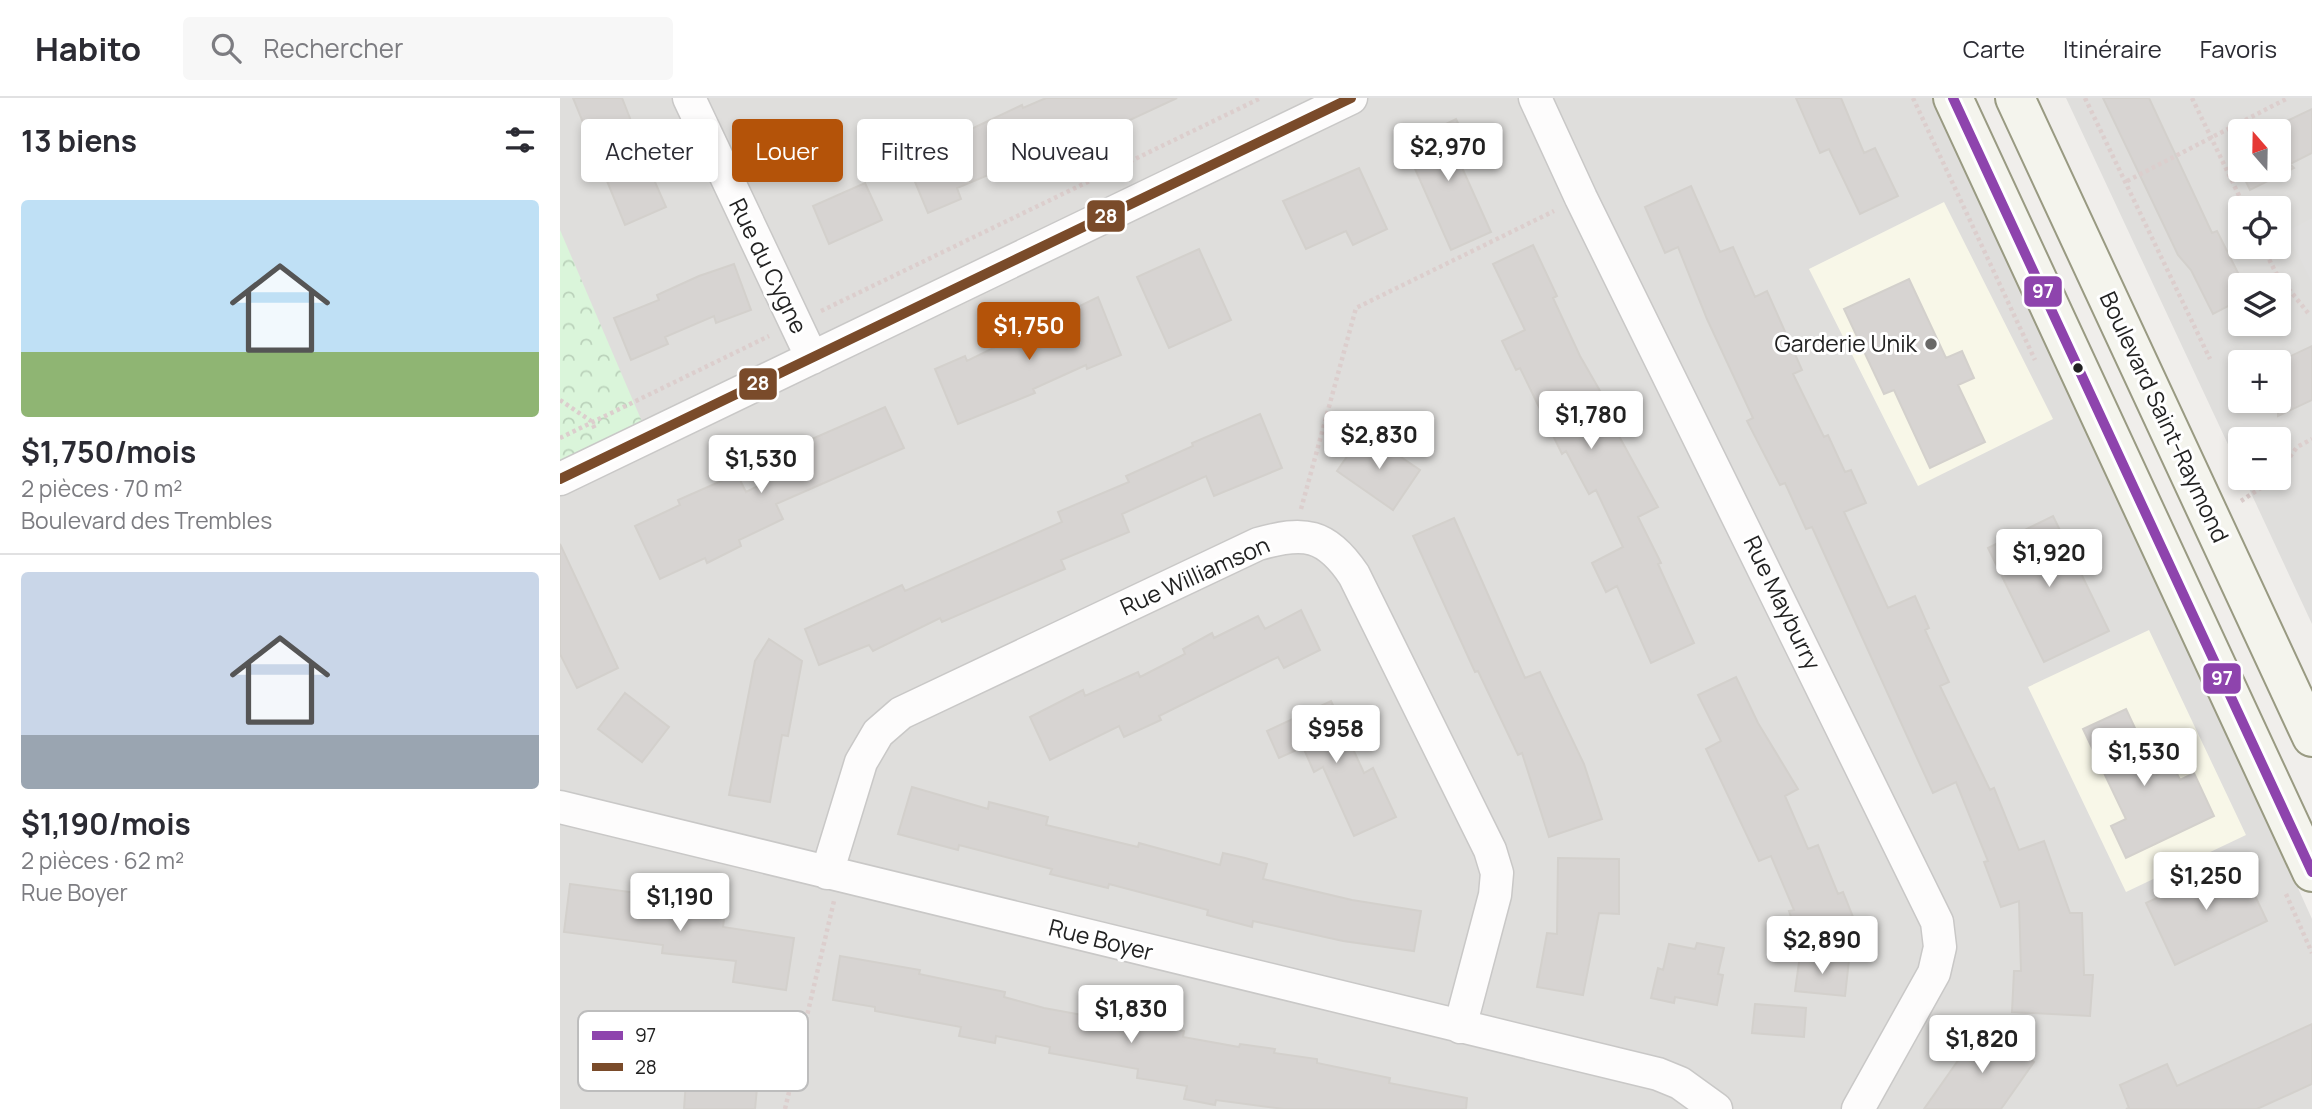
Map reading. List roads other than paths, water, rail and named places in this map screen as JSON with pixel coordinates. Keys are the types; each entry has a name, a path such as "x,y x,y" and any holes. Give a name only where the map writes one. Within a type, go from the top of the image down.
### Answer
{"main road":[{"path":"1953,98 2312,872"},
{"name":"Boulevard Saint-Raymond","path":"2015,98 2312,737"}],"street":[{"name":"Rue du Cygne","path":"689,98 812,358"},
{"path":"560,479 1351,98"},
{"name":"Rue Mayburry","path":"1535,98 1581,198 1937,922 1940,947 1934,973 1858,1109"},
{"name":"Rue Williamson","path":"834,875 861,762 878,733 901,713 1258,544 1306,535 1323,542 1342,556 1354,575 1490,850 1497,873 1496,895 1461,1027"},
{"name":"Rue Boyer","path":"560,807 1658,1074 1680,1083 1716,1109"}],"place":[{"name":"Garderie Unik","path":"1931,344"}]}
